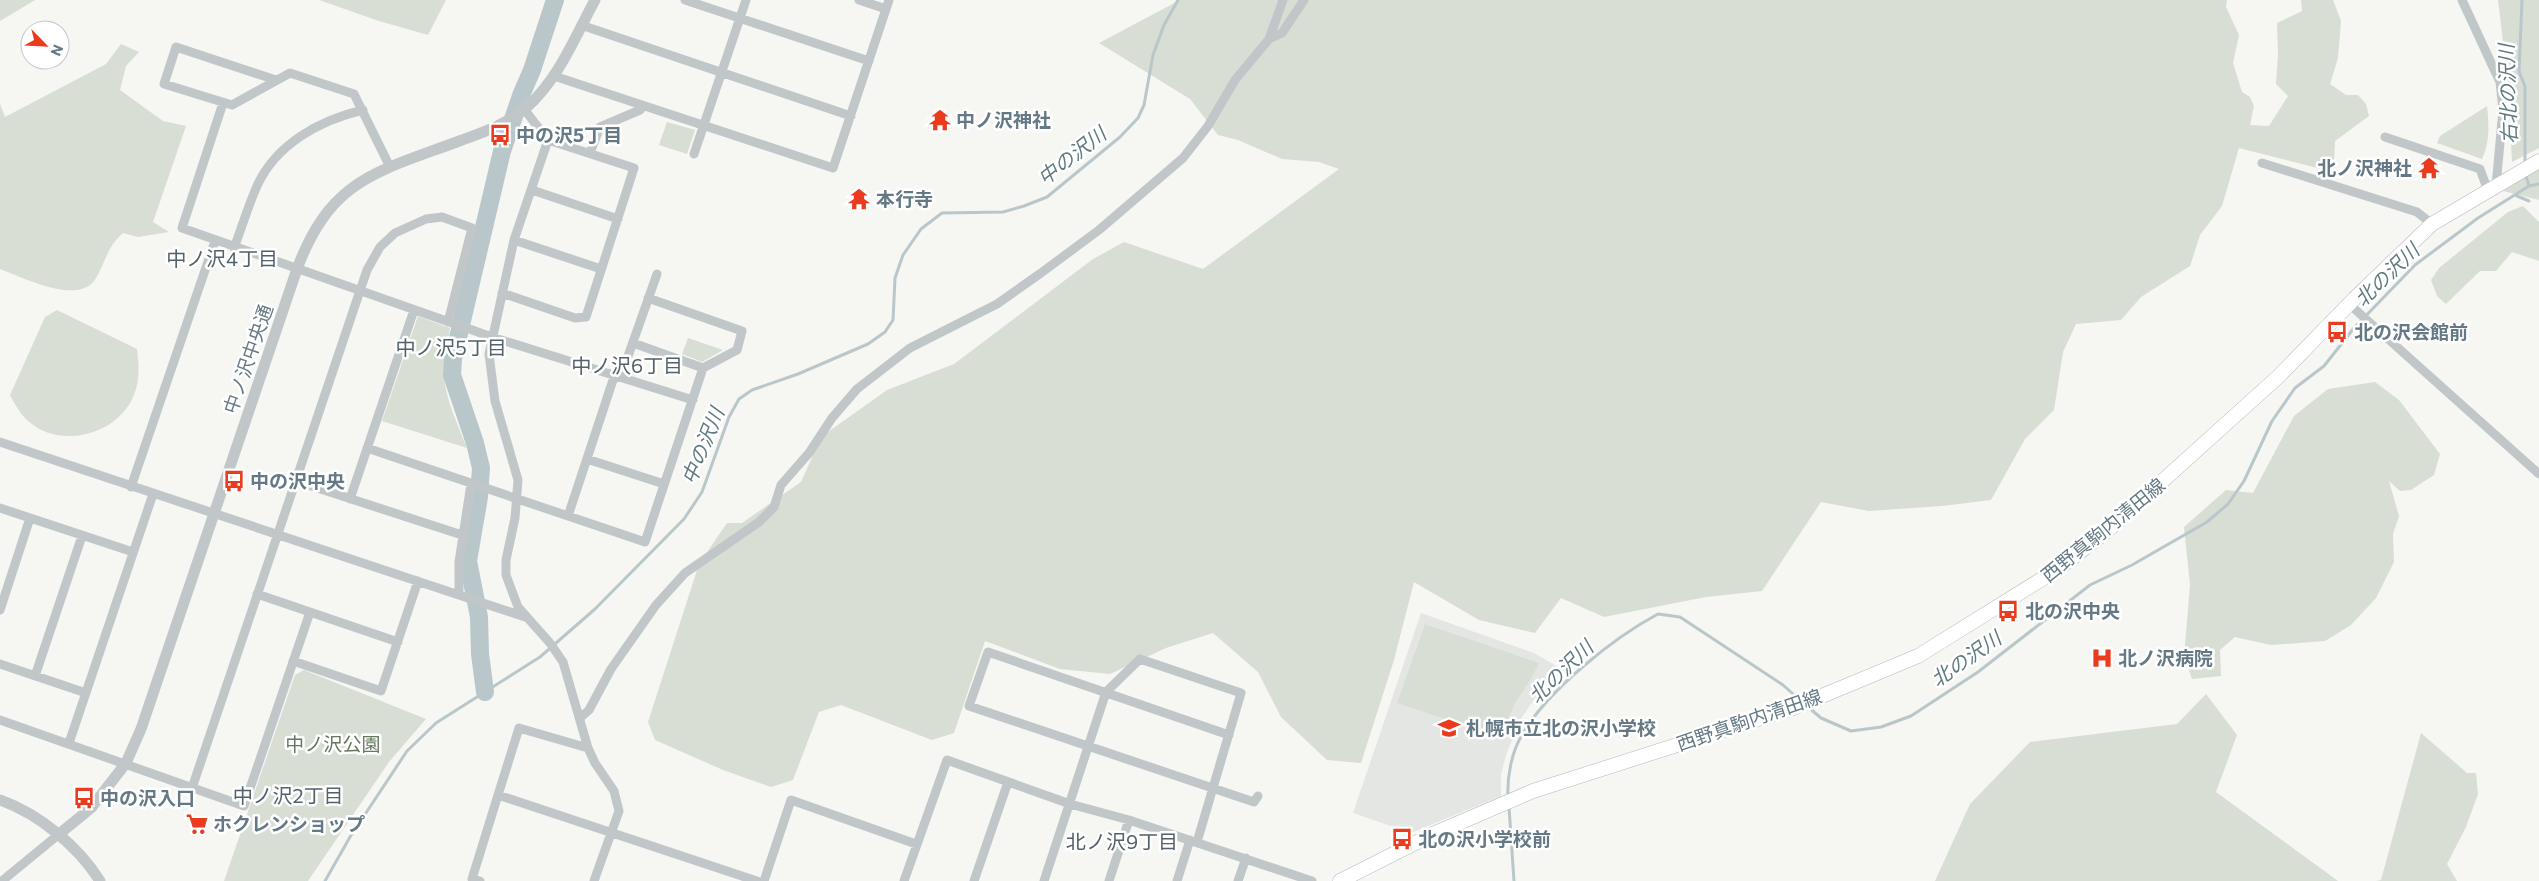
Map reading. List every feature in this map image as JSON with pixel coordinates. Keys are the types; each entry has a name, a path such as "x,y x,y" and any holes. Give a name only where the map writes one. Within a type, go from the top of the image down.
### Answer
{"main road":[{"name":"西野真駒内清田線","path":"1341,881 1433,834 1515,798 1794,708 1918,656 2058,569 2138,505 2219,433 2353,308 2432,224 2538,162"}],"street":[{"name":"中ノ沢中央通","path":"58,835 91,808 126,763 141,729 296,269 312,232 327,210 362,180 390,167 489,130 524,109 542,92 554,76 595,0"},
{"path":"685,0 869,61"},
{"path":"694,154 746,0"},
{"path":"554,76 833,168 888,4 859,0"},
{"path":"580,718 588,710 611,669 656,605 685,573 759,522 774,507 781,485 809,453 832,418 857,389 910,348 997,304 1099,230 1183,158 1208,126 1235,80 1269,39 1283,0"},
{"path":"1269,39 1282,33 1304,0"},
{"path":"2462,0 2500,82 2503,110 2492,188"},
{"path":"581,25 850,116"},
{"path":"276,80 176,47 164,84 232,105 290,73 354,94 390,167"},
{"path":"223,103 182,228 214,241 360,290 450,323 693,400"},
{"path":"590,153 600,127 640,110 643,106"},
{"path":"502,293 575,318 586,317 634,168 548,140 524,109"},
{"path":"234,248 258,184 274,161 295,139 316,126 340,116 363,110"},
{"path":"2385,137 2480,169 2492,188"},
{"path":"548,140 514,240 489,354 495,401 518,480 515,518 506,560 506,575 518,607 550,643 563,662 588,748 595,763 614,790 619,811 594,881"},
{"path":"2262,163 2417,212 2432,224"},
{"path":"532,190 618,219"},
{"path":"192,788 367,270 380,247 396,233 426,219 442,217 472,228 450,323"},
{"path":"514,240 602,269"},
{"path":"131,487 214,241"},
{"path":"568,516 587,458 618,375 633,343 657,274"},
{"path":"367,448 645,542 704,368 737,350 742,331 648,298"},
{"path":"2353,308 2539,474"},
{"path":"350,499 414,310"},
{"path":"633,343 704,368"},
{"path":"0,442 525,617"},
{"path":"587,458 664,484"},
{"path":"296,481 462,535"},
{"path":"463,596 459,562 462,535 476,486"},
{"path":"69,743 153,494"},
{"path":"0,508 132,552"},
{"path":"0,610 30,518"},
{"path":"35,676 82,536"},
{"path":"293,660 381,691 418,581"},
{"path":"257,594 398,642"},
{"path":"0,720 244,806 310,612"},
{"path":"1229,734 988,652 969,706 1254,802 1258,796"},
{"path":"1044,881 1106,692 1140,659 1241,693 1213,787 1176,881"},
{"path":"0,664 86,693"},
{"path":"480,881 472,878 519,728 588,748"},
{"path":"904,881 947,760 1070,804 1129,820 1312,881"},
{"path":"974,881 1008,782"},
{"path":"498,795 758,881"},
{"path":"0,800 35,817 58,835 100,881"},
{"path":"764,881 791,800 916,844"},
{"path":"1109,881 1129,820"},
{"path":"2,881 58,835"},
{"path":"1238,881 1246,858"}],"shaded area":[{"name":"札幌市立北の沢小学校","path":"1421,613 1534,653 1560,668 1540,691 1520,720 1506,755 1501,775 1501,796 1411,833 1353,813"}],"green space":[{"path":"0,0 35,0 0,21"},
{"path":"319,0 446,0 428,35 379,21"},
{"path":"1180,0 2227,0 2226,7 2239,35 2233,63 2242,92 2250,97 2254,106 2250,125 2269,126 2288,96 2276,84 2278,54 2277,23 2302,11 2301,0 2333,0 2341,21 2338,58 2330,84 2346,95 2358,95 2366,104 2369,116 2335,141 2334,163 2325,170 2239,148 2222,206 2200,235 2190,266 2141,297 2121,320 2076,324 2063,352 2054,410 2025,439 1991,500 1942,506 1869,511 1821,502 1762,591 1706,597 1604,617 1561,598 1535,633 1479,620 1414,582 1394,660 1361,763 1327,760 1281,717 1258,672 1213,633 1166,648 1110,674 1060,669 985,641 954,733 932,740 841,705 819,712 793,780 771,787 723,770 655,740 648,722 699,564 727,523 742,523 801,482 821,437 887,390 954,364 1093,259 1124,242 1203,269 1339,169 1319,162 1282,159 1238,140 1218,135 1190,99 1099,43"},
{"path":"2498,0 2539,0 2539,148 2512,162 2508,83"},
{"path":"121,44 139,52 126,66 120,90 163,121 186,126 153,222 169,232 138,237 123,233 110,249 96,278 88,286 77,290 50,287 0,269 0,104 5,117 106,64"},
{"path":"2487,106 2488,140 2482,159 2437,143 2440,136"},
{"path":"667,122 695,130 687,154 659,145"},
{"path":"2539,169 2539,200 2503,191"},
{"path":"2523,206 2539,222 2539,261 2512,252 2496,271 2480,271 2446,304 2437,296 2431,280 2439,268 2508,212"},
{"path":"57,310 137,349 139,367 137,384 134,395 126,409 115,420 87,434 56,435 41,430 25,418 10,395 45,317"},
{"path":"418,316 450,328 444,362 445,383 452,411 467,448 382,421"},
{"path":"688,338 723,350 702,362 682,354"},
{"path":"2375,382 2399,400 2440,454 2434,475 2411,490 2400,491 2389,481 2399,516 2393,534 2394,562 2376,598 2351,625 2325,641 2271,645 2235,637 2220,650 2221,676 2192,679 2184,656 2190,585 2184,527 2226,490 2253,493 2294,416 2328,389"},
{"path":"1425,624 1539,663 1515,703 1503,730 1490,734 1397,703"},
{"name":"中ノ沢公園","path":"304,670 426,719 389,762 308,881 224,881 295,675"},
{"path":"2206,694 2237,735 2216,792 2338,881 1935,881 1970,804 2030,742 2177,724"},
{"path":"2421,733 2467,773 2476,773 2478,794 2466,827 2447,864 2457,881 2376,881 2381,880"}],"waterway":[{"path":"485,692 480,654 479,617 468,561 479,497 481,468 475,443 452,375 453,359 502,151 555,0"},
{"name":"中の沢川","path":"325,881 350,837 407,751 436,723 540,657 595,609 684,519 702,492 729,417 739,399 752,390 798,374 868,344 885,332 893,320 895,278 903,255 921,229 942,213 1003,212 1047,197 1120,137 1138,118 1144,105 1153,55 1164,25 1178,0"},
{"name":"右北の沢川","path":"2522,0 2519,72 2525,86 2525,164"},
{"name":"右北の沢川","path":"2525,173 2529,186"},
{"name":"北の沢川","path":"1808,707 1821,718 1851,731 1881,727 1911,716 1978,672 2090,585 2132,565 2207,522 2228,504 2244,481 2272,421 2295,388 2324,366 2354,328 2415,265 2478,218 2529,186 2539,184"},
{"path":"2517,196 2529,201"},
{"name":"北の沢川","path":"1508,798 1508,782 1512,758 1518,742 1533,718 1547,701 1582,667 1621,637 1658,614 1680,617 1783,685 1801,701"},
{"name":"北の沢川","path":"1509,807 1514,881"}],"place":[{"name":"中ノ沢神社","path":"940,120"},
{"name":"中の沢5丁目","path":"500,135"},
{"name":"北ノ沢神社","path":"2429,168"},
{"name":"本行寺","path":"859,199"},
{"name":"北の沢会館前","path":"2337,332"},
{"name":"中の沢中央","path":"234,481"},
{"name":"北の沢中央","path":"2008,611"},
{"name":"北ノ沢病院","path":"2102,658"},
{"name":"札幌市立北の沢小学校","path":"1449,728"},
{"name":"中の沢入口","path":"84,798"},
{"name":"ホクレンショップ","path":"197,824"},
{"name":"北の沢小学校前","path":"1402,839"}],"district":[{"name":"中ノ沢4丁目","path":"222,259"},
{"name":"中ノ沢5丁目","path":"451,348"},
{"name":"中ノ沢6丁目","path":"627,366"},
{"name":"中ノ沢2丁目","path":"288,796"},
{"name":"北ノ沢9丁目","path":"1122,842"}]}
